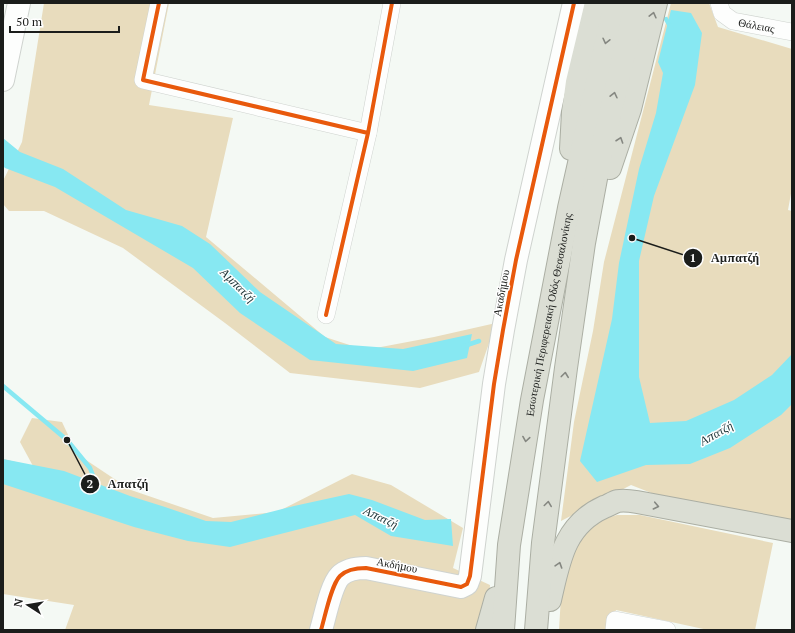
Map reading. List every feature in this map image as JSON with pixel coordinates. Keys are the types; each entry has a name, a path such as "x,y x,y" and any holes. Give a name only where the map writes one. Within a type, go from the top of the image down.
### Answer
{"highway":[{"path":"569,208 573,112 577,82 596,3"},
{"name":"Εσωτερική Περιφερειακή Οδός Θεσσαλονίκης","path":"503,630 509,545 532,400 569,208 615,3"},
{"name":"Εσωτερική Περιφερειακή Οδός Θεσσαλονίκης","path":"536,630 543,543 584,243 600,157 636,3"},
{"path":"584,243 628,116 656,3"},
{"path":"543,630 557,570 571,534 582,521 593,512 618,501 637,502 792,531"},
{"path":"487,630 509,545"}],"street":[{"path":"3,79 18,3"},
{"path":"159,3 143,80 368,133"},
{"path":"326,315 368,133 392,3"},
{"name":"Ακαδήμου","path":"461,587 467,584 470,576 494,384 516,260 574,3"},
{"name":"Θάλειας","path":"720,8 733,21 792,32"},
{"name":"Ακδήμου","path":"321,630 334,586 340,576 353,568 366,568 461,587"},
{"path":"614,630 615,620 667,630"}],"shaded area":[{"path":"44,3 169,3 149,105 233,118 206,237 325,337 365,350 496,323 479,372 420,388 290,373 123,248 44,211 9,211 3,204 3,181 22,142"},
{"path":"671,3 709,3 718,27 792,49 792,188 788,210 792,211 792,526 654,494 631,485 561,521 574,422 593,331 604,262"},
{"path":"32,418 62,422 77,454 131,490 213,518 277,512 352,474 391,485 463,528 453,568 490,585 487,630 65,630 74,605 3,594 3,459 33,466 20,442"},
{"path":"617,515 640,515 773,543 755,630 708,630 616,610 609,630 559,630 562,579 580,537 601,520"}],"water":[{"path":"671,10 691,13 702,33 695,85 654,196 639,261 639,377 650,423 686,421 734,400 772,375 792,354 792,404 781,415 730,448 690,464 646,465 597,482 580,461 612,319 619,263 639,169 656,113 663,73 658,62"},
{"path":"3,138 20,152 63,169 126,210 182,226 210,244 260,292 336,344 403,349 472,334 467,358 413,371 310,360 240,313 193,268 55,187 5,168 3,166"},
{"path":"3,459 64,471 130,496 206,521 231,522 349,494 372,500 425,520 451,519 453,546 391,536 355,515 230,547 188,541 134,527 3,484"}],"waterway":[{"name":"Αμπατζή","path":"666,19 671,28"},
{"name":"Αμπατζή","path":"464,346 479,341"},
{"name":"Απατζή","path":"3,386 67,440 90,468 98,488"}],"cycle path":[{"path":"159,3 143,80 368,133"},
{"path":"326,315 368,133 392,3"},
{"path":"321,630 334,586 340,576 349,570 366,568 461,587 467,584 470,576 494,384 503,330 516,260 574,3"}],"place":[{"name":"Αμπατζή","path":"632,238"},
{"name":"Απατζή","path":"67,440"}]}
